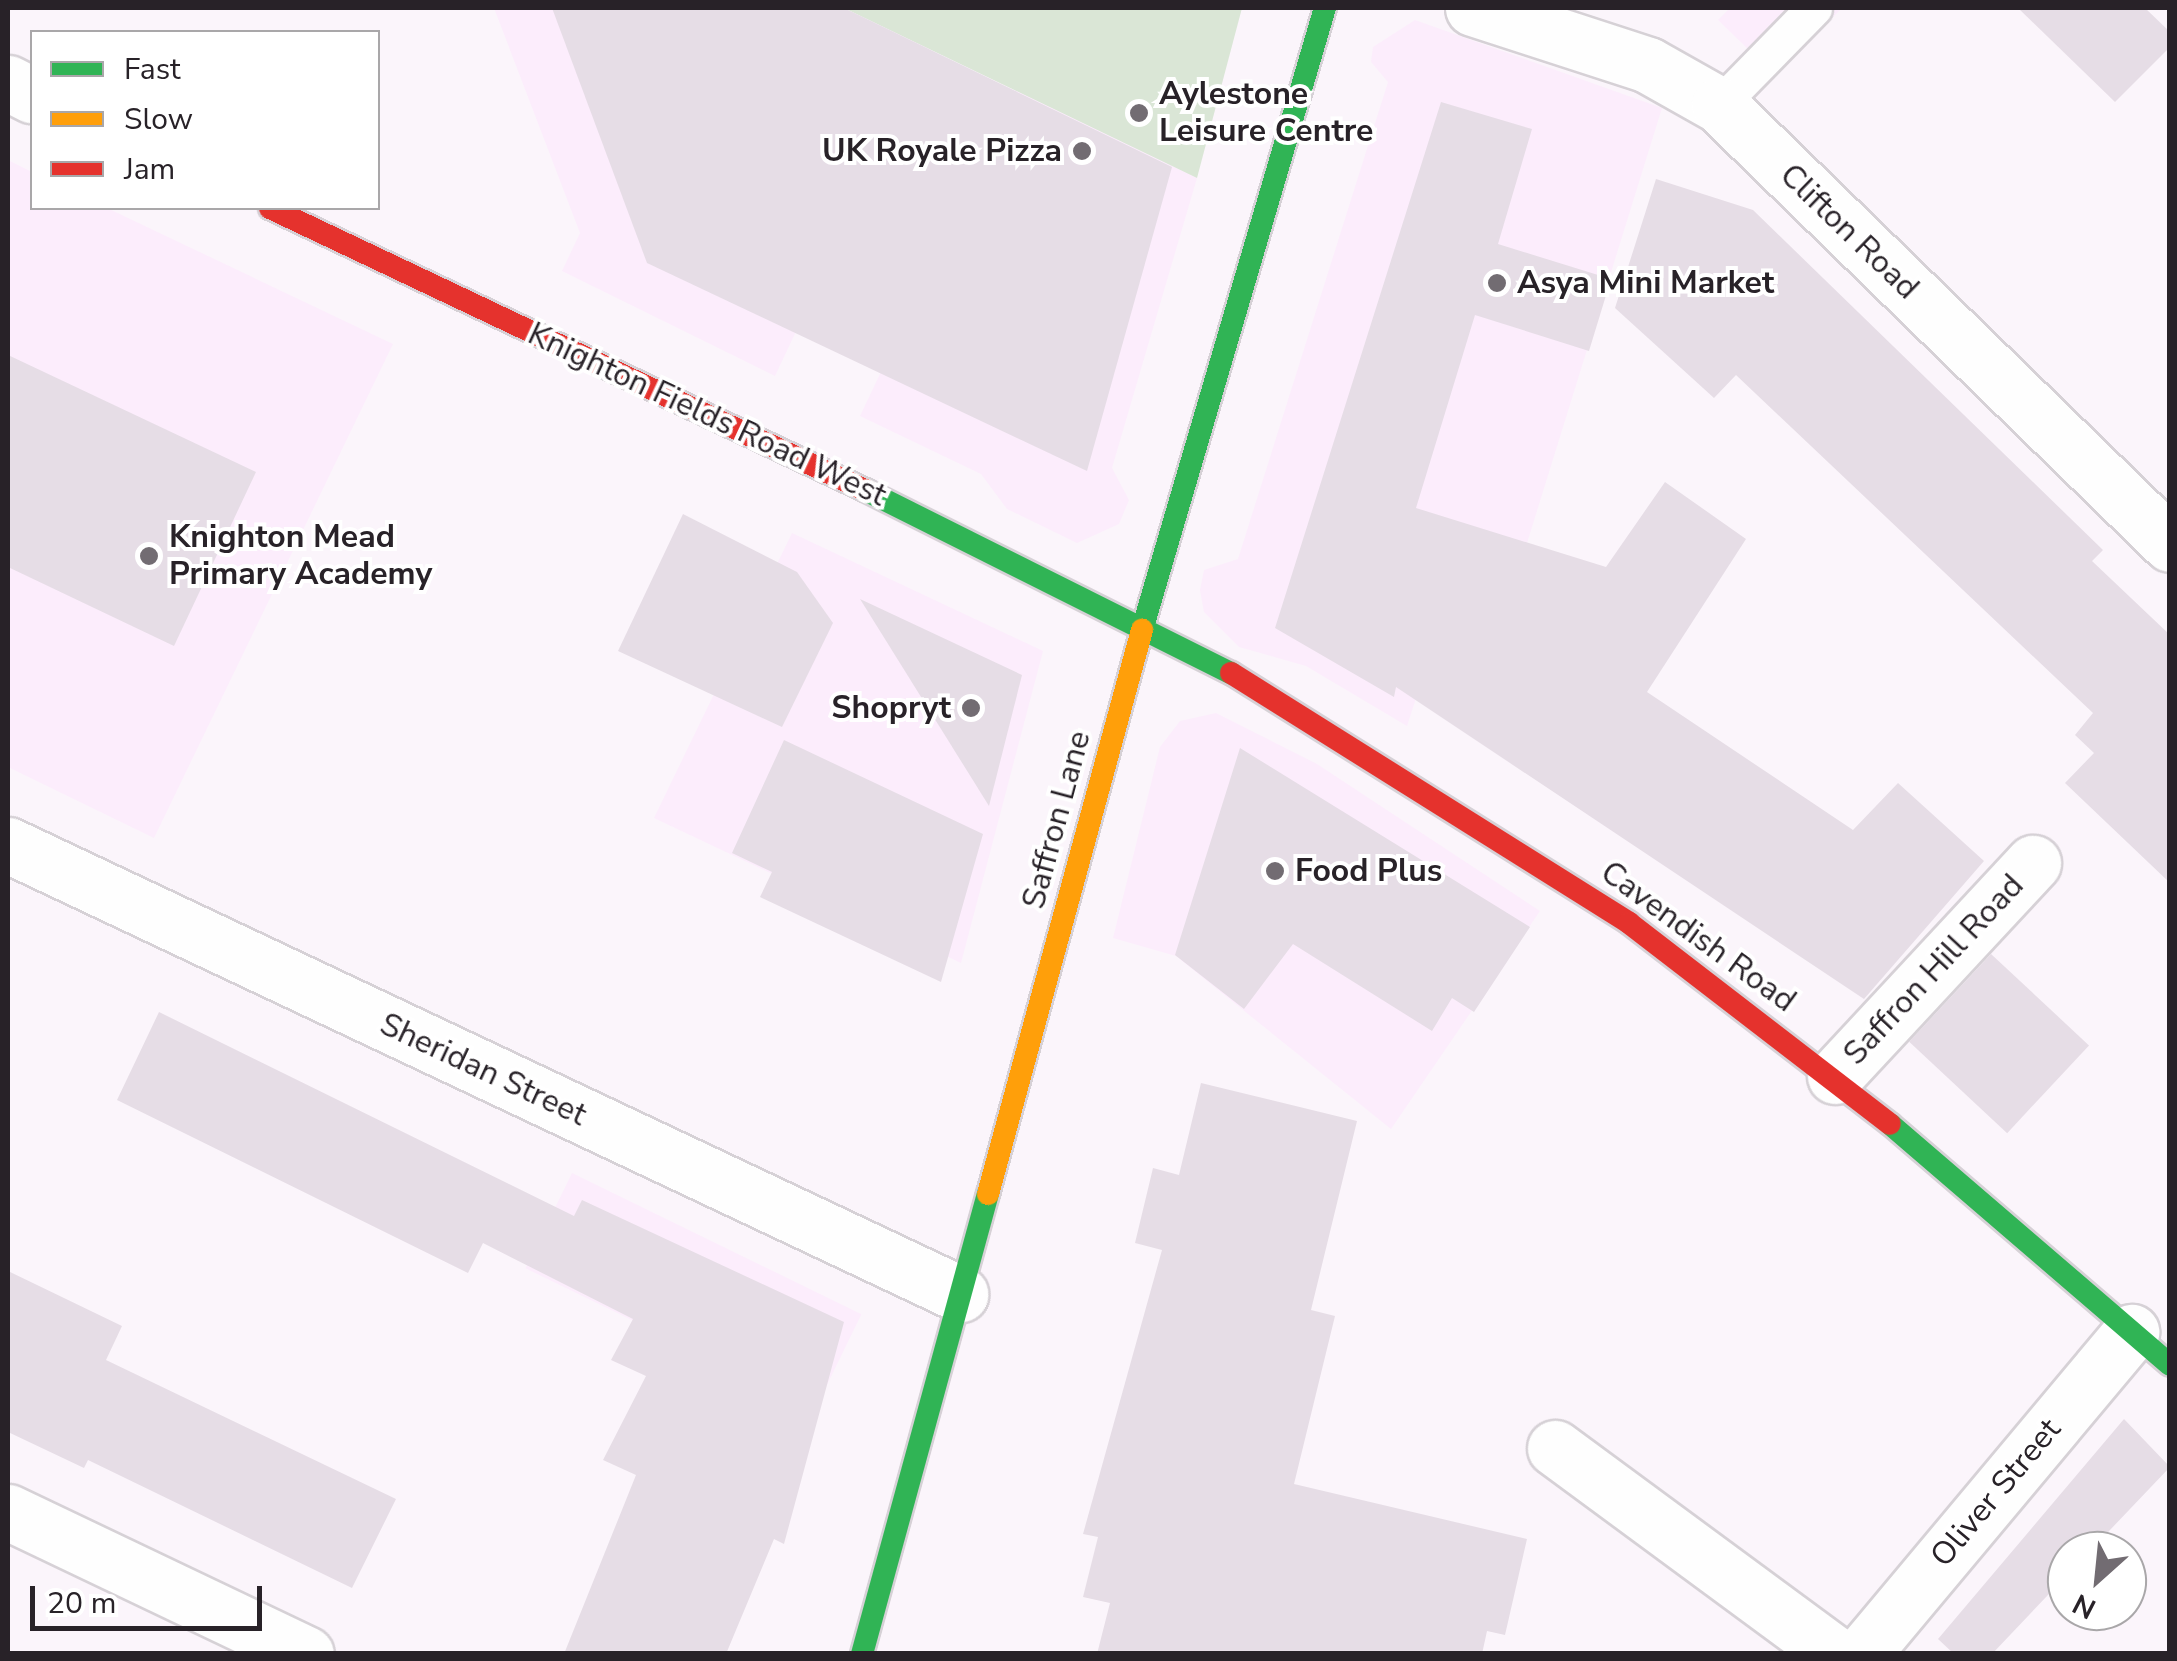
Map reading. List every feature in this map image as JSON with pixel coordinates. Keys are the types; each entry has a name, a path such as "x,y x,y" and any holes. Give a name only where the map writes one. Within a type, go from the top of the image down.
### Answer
{"street":[{"name":"Saffron Lane","path":"862,1654 1144,622 1325,8"},
{"name":"Clifton Road","path":"1473,8 1648,65 1718,105 2170,544"},
{"name":"Knighton Fields Road West","path":"274,210 1144,622"},
{"name":"Cavendish Road","path":"1144,622 1629,924 1836,1076 2150,1348"},
{"name":"Sheridan Street","path":"8,845 960,1294"},
{"name":"Saffron Hill Road","path":"1836,1076 2033,863"},
{"name":"Oliver Street","path":"1862,1654 2150,1348"},
{"path":"1555,1448 1834,1654"},
{"path":"8,1512 306,1654"}],"lane":[{"path":"1718,105 1814,8"}],"shaded area":[{"path":"494,8 844,8 929,49 775,376 562,271 580,233"},
{"path":"1730,8 1842,8 1776,76 1718,20"},
{"path":"1415,20 1662,108 1505,614 1449,596 1407,726 1306,666 1239,647 1204,612 1200,590 1204,570 1238,559 1388,82 1371,62 1373,47"},
{"path":"1015,90 1197,178 1112,468 1129,500 1119,524 1077,543 1007,509 981,474 860,416"},
{"name":"Knighton Mead Primary Academy","path":"8,160 30,171 30,210 111,210 393,344 154,838 8,767"},
{"path":"792,533 1043,651 961,963 654,818"},
{"path":"1216,713 1317,764 1540,911 1391,1129 1176,956 1113,938 1160,747 1180,721"},
{"path":"572,1173 861,1314 815,1409 526,1268"}],"green space":[{"name":"Aylestone Leisure Centre","path":"844,8 1242,8 1197,178"}],"building":[{"path":"552,8 844,8 1172,167 1087,471 647,263"},
{"path":"2018,8 2145,8 2170,32 2170,47 2115,102"},
{"path":"1441,102 1532,129 1498,244 1611,279 1589,351 1475,315 1416,508 1606,567 1665,482 1746,539 1647,692 1853,830 1898,783 1984,861 1864,999 1396,687 1394,697 1275,628"},
{"path":"1656,179 1753,210 2103,550 2092,561 2170,635 2170,883 2065,783 2094,753 2075,735 2093,713 1736,375 1714,398 1615,308"},
{"path":"8,355 256,472 174,646 8,567"},
{"path":"683,514 797,572 833,623 782,727 618,651"},
{"name":"Shopryt","path":"860,599 1022,675 989,806"},
{"path":"784,740 983,834 941,982 760,897 772,872 732,853"},
{"path":"1240,748 1530,927 1474,1012 1452,998 1432,1031 1293,944 1244,1009 1175,955"},
{"path":"1991,954 2089,1045 2007,1133 1909,1042"},
{"path":"159,1012 574,1216 582,1200 844,1322 784,1544 774,1539 726,1654 564,1654 636,1475 603,1460 646,1376 611,1360 633,1319 483,1243 468,1273 117,1100"},
{"path":"1201,1083 1357,1121 1311,1310 1335,1316 1294,1484 1527,1539 1505,1635 1487,1631 1482,1654 1097,1654 1110,1603 1083,1597 1098,1537 1083,1534 1162,1250 1135,1243 1153,1168 1179,1175"},
{"path":"8,1271 122,1326 106,1360 396,1499 352,1588 88,1460 84,1468 8,1432"},
{"path":"2124,1419 2170,1467 2109,1531 2047,1531 2047,1596 1992,1654 1954,1654 1938,1639"}],"traffic: fast":[{"path":"1142,630 1325,8"},
{"path":"867,491 1231,673"},
{"path":"1890,1124 2170,1365"},
{"path":"862,1654 988,1194"}],"traffic: slow":[{"path":"988,1194 1142,630"}],"traffic: jam":[{"path":"274,210 867,491"},
{"path":"1231,673 1629,923 1890,1124"}],"place":[{"name":"Aylestone Leisure Centre","path":"1139,113"},
{"name":"UK Royale Pizza","path":"1082,151"},
{"name":"Asya Mini Market","path":"1497,283"},
{"name":"Knighton Mead Primary Academy","path":"149,556"},
{"name":"Shopryt","path":"971,708"},
{"name":"Food Plus","path":"1275,871"}]}
